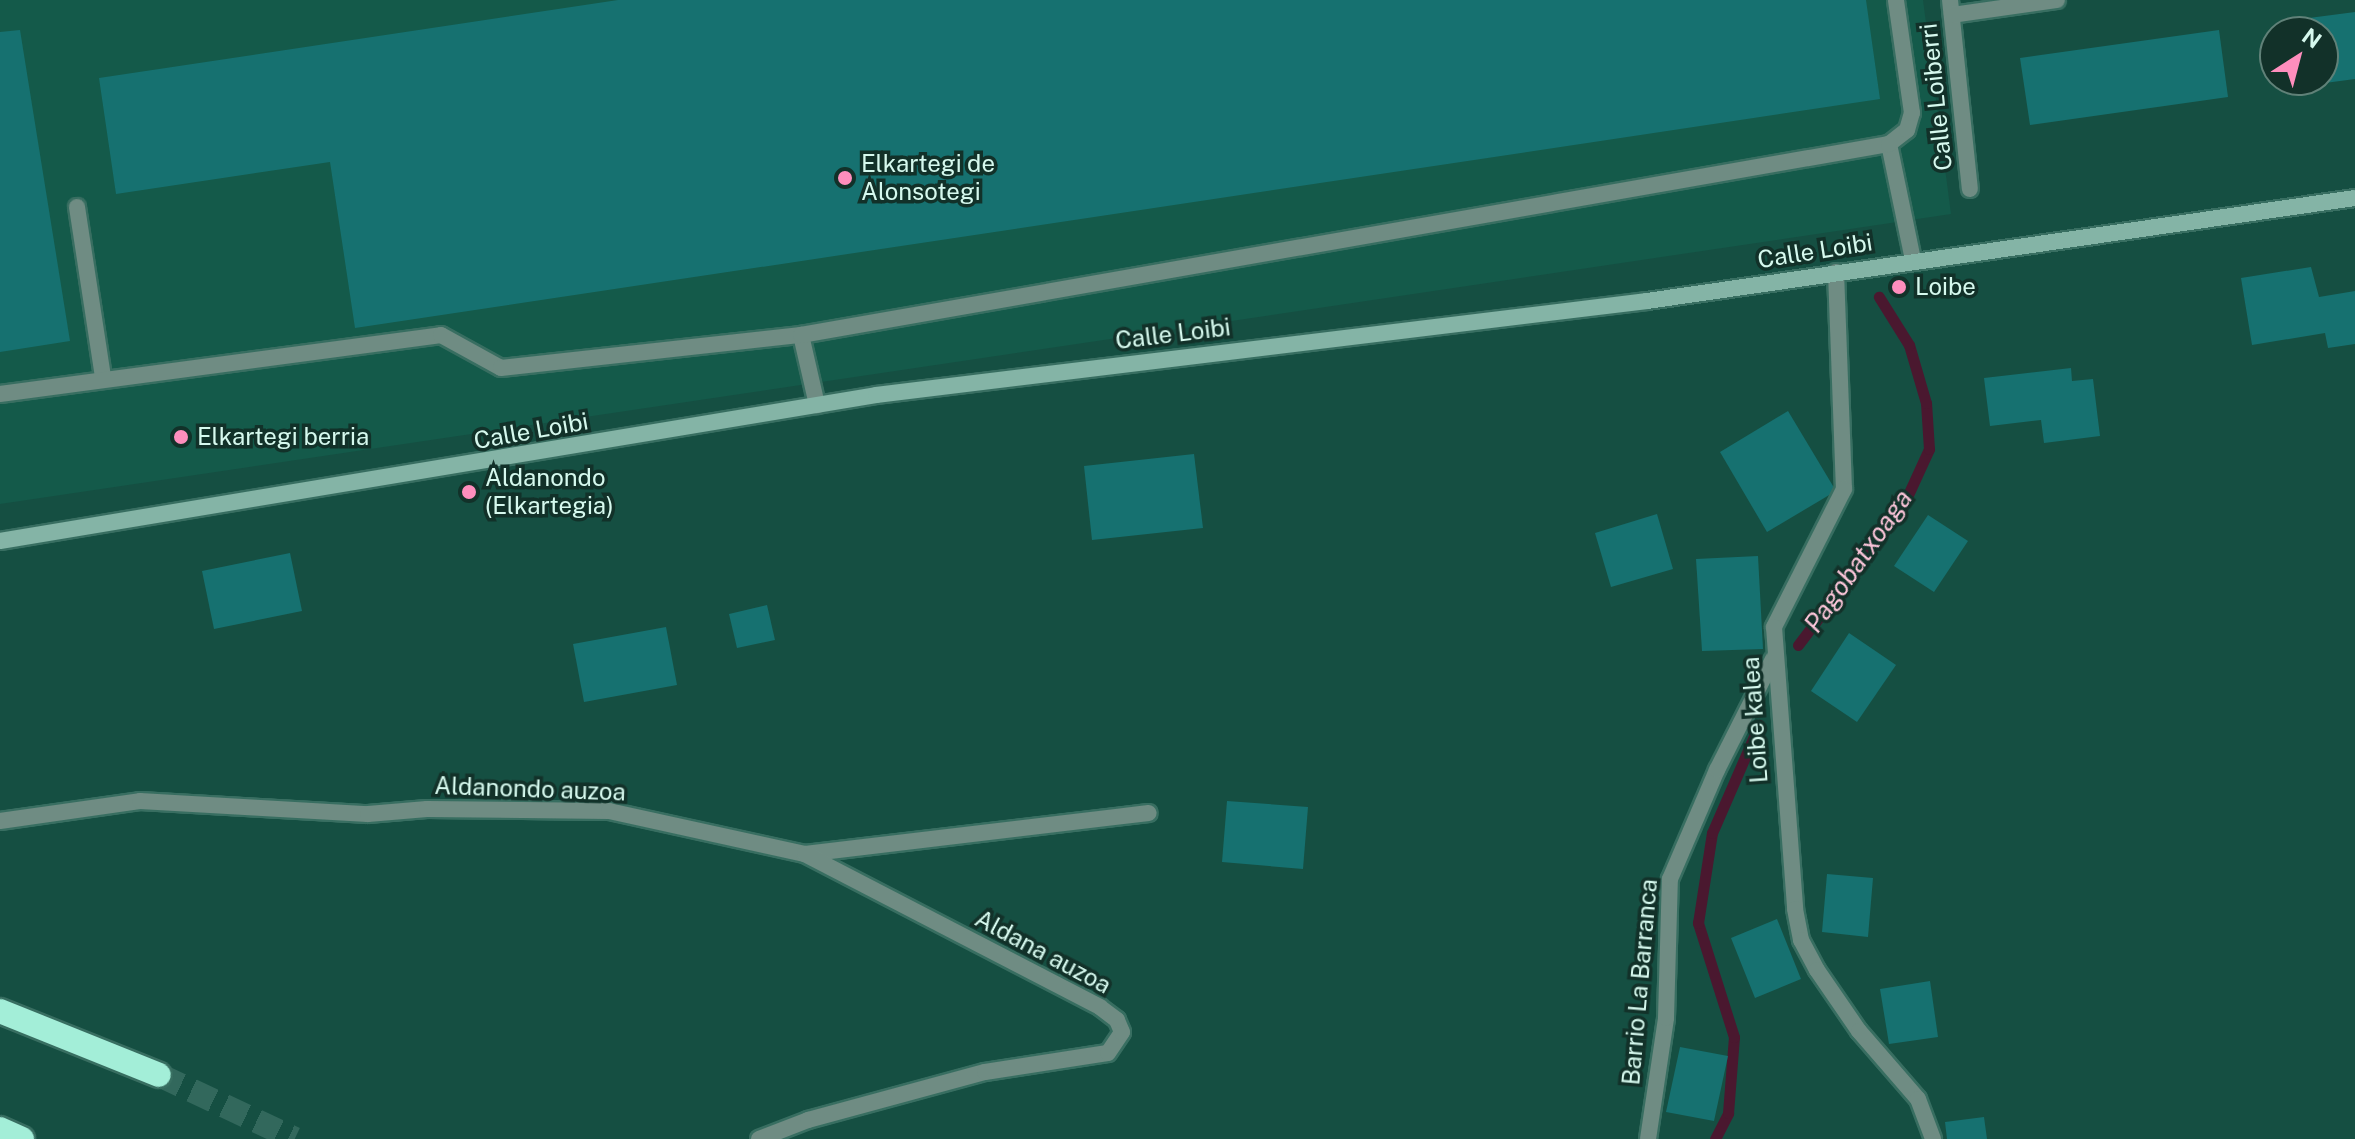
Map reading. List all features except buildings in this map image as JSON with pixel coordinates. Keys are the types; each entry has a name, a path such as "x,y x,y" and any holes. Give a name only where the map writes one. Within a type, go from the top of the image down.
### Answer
{"highway":[{"path":"0,1011 159,1075"},
{"path":"0,1129 22,1139"}],"street":[{"path":"0,394 103,377 441,335 501,368 801,335 1889,144 1907,130 1912,113 1896,0"},
{"path":"1951,7 2057,0"},
{"name":"Calle Loiberri","path":"1951,7 1970,189"},
{"path":"1889,144 1913,260"},
{"name":"Calle Loibi","path":"0,541 817,405 1647,301 2355,198"},
{"path":"77,207 103,377"},
{"name":"Loibe kalea","path":"1836,272 1844,489 1774,627 1773,659 1801,940 1859,1031 1918,1099 1933,1139"},
{"path":"801,335 817,405"},
{"name":"Barrio La Barranca","path":"1648,1139 1666,1018 1670,879 1717,770 1773,659"},
{"name":"Aldanondo auzoa","path":"0,821 140,801 368,814 427,809 609,811 805,854 1149,813"},
{"name":"Aldana auzoa","path":"759,1139 985,1072 1108,1053 1122,1032 1117,1020 1100,1007 805,854"}],"shaded area":[{"path":"0,0 1923,0 1951,214 0,504"}],"waterway":[{"name":"Pagobatxoaga","path":"1798,645 1902,508 1929,449 1926,403 1909,345 1879,297"},
{"name":"Pagobatxoaga","path":"1715,1139 1728,1113 1734,1037 1698,923 1712,833 1759,725"}],"tunnel":[{"path":"159,1075 295,1139"}],"place":[{"name":"Elkartegi de Alonsotegi","path":"845,178"},
{"name":"Loibe","path":"1899,287"},
{"name":"Elkartegi berria","path":"181,437"},
{"name":"Aldanondo (Elkartegia)","path":"469,492"}]}
